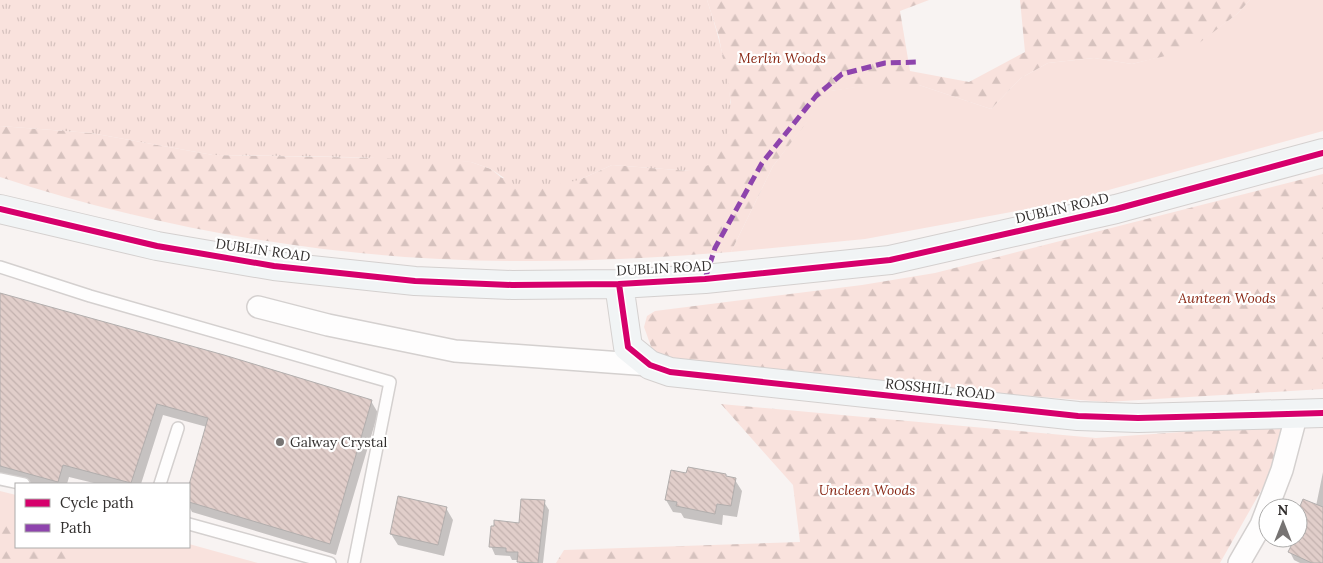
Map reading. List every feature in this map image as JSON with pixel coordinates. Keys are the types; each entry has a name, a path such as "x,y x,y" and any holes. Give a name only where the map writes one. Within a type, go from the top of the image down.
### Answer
{"main road":[{"name":"DUBLIN ROAD","path":"0,209 157,246 274,266 415,281 512,285 619,284 705,279 890,260 1116,209 1323,153"},
{"name":"ROSSHILL ROAD","path":"619,284 628,347 650,365 670,372 1078,416 1138,418 1310,413"}],"street":[{"path":"258,307 328,325 455,351 650,365"},
{"path":"1244,561 1261,525 1282,470 1310,413"}],"lane":[{"path":"0,267 90,296 390,382 354,563"},
{"path":"160,483 178,428"},
{"path":"0,479 19,483"},
{"path":"190,524 330,563"}],"green space":[{"path":"0,0 707,0 725,64 731,115 729,128 715,163 690,171 612,165 579,180 532,190 516,186 491,169 471,162 351,157 213,155 91,133 0,126"},
{"name":"Merlin Woods","path":"707,0 929,0 900,11 910,71 969,82 1025,52 1020,0 1250,0 1237,14 1190,50 1132,64 1094,58 1048,63 1021,78 991,109 919,85 871,85 831,91 773,166 731,252 535,261 400,257 264,241 197,229 64,197 0,177 0,126 91,133 213,155 443,159 471,162 491,169 502,178 579,180 612,165 690,171 731,103 719,37"},
{"path":"1250,0 1323,0 1323,131 1065,202 865,239 731,252 773,166 830,91 874,84 919,85 991,109 1021,78 1048,63 1094,58 1132,64 1190,49 1237,14"},
{"name":"Aunteen Woods","path":"1323,174 1323,389 1106,402 729,373 653,352 644,327 647,316 655,311 862,285 935,273"},
{"name":"Uncleen Woods","path":"721,404 1096,438 1283,425 1267,480 1220,563 556,563 564,550 800,542 793,485"},
{"path":"0,491 15,495 15,548 190,548 190,544 258,563 0,563"},
{"path":"0,516 15,517 15,548 71,548 77,563 0,563"}],"building":[{"name":"Galway Crystal","path":"0,293 224,355 372,400 330,544 190,502 190,483 208,418 157,404 131,483 63,465 58,482 0,466"},
{"path":"688,467 726,474 726,476 736,478 731,506 717,504 715,514 676,506 677,502 665,500 671,470 686,473"},
{"path":"398,496 447,507 438,545 390,534"},
{"path":"521,499 545,500 538,563 517,562 518,552 506,552 506,548 489,547 491,526 494,526 494,520 519,523"},
{"path":"1308,501 1323,507 1323,563 1312,563 1288,552 1290,548 1308,548"}],"marked path":[{"path":"705,279 715,248 762,163 816,96 842,74 885,63 919,62"}],"cycle path":[{"path":"0,209 157,246 274,266 415,281 512,285 619,284 705,279 890,260 1116,209 1323,153"},
{"path":"619,284 628,347 650,365 670,372 1078,416 1138,418 1323,413"}],"place":[{"name":"Galway Crystal","path":"280,442"}]}
